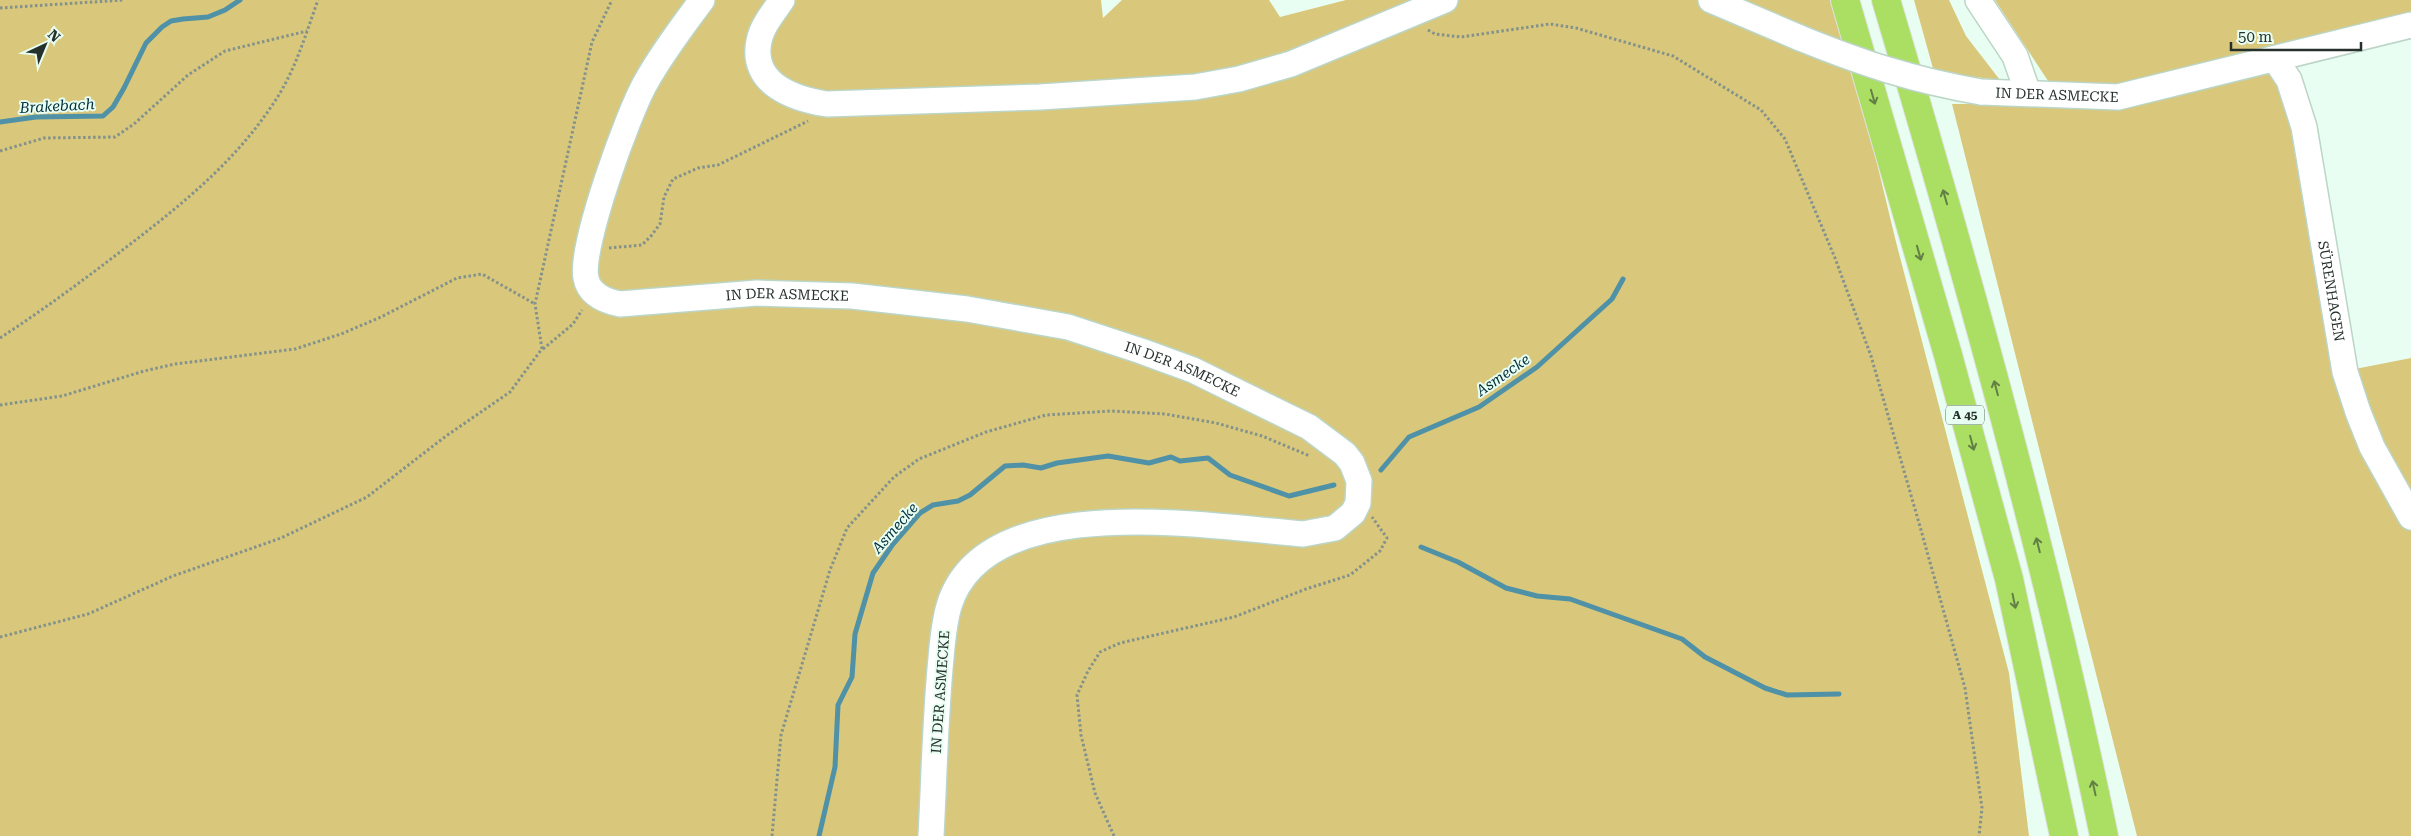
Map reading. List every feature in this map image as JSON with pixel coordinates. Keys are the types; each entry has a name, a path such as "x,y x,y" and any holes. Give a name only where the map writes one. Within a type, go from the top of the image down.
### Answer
{"highway":[{"name":"A 45","path":"1845,0 1948,355 2009,579 2064,836"},
{"name":"A 45","path":"1886,0 1946,202 2030,513 2076,702 2104,836"}],"street":[{"path":"597,296 586,278 586,254 597,214 630,117 641,92 667,47 702,0"},
{"path":"782,0 763,29 759,41 760,64 770,82 779,90 806,101 827,104 1040,97 1195,87 1239,79 1291,64 1445,0"},
{"name":"IN DER ASMECKE","path":"1711,0 1800,38 1889,72 1926,82 1981,92 2118,96 2411,26"},
{"path":"1978,0 2015,56 2028,93"},
{"name":"SÜRENHAGEN","path":"2275,59 2289,80 2304,128 2348,380 2372,447 2411,517"},
{"name":"IN DER ASMECKE","path":"597,296 620,304 757,293 852,296 968,309 1068,327 1193,370 1309,427 1334,444 1352,463 1359,481 1358,503 1353,513 1344,522 1335,528 1320,532 1303,534 1138,522 1101,522 1057,528 1031,535 1006,545 982,559 965,575 957,588 950,605 944,630 938,691 931,836"}],"path":[{"path":"0,8 124,0"},
{"path":"0,338 59,300 181,205 225,164 273,105 295,66 318,0"},
{"path":"543,349 535,304 592,42 612,0"},
{"path":"1400,18 1435,34 1461,37 1550,24 1576,28 1673,56 1761,110 1785,139 1835,258 1872,356 1965,688 1982,808 1979,836"},
{"path":"0,151 44,138 115,138 188,75 225,51 307,31"},
{"path":"586,254 621,246 642,245 660,224 664,196 673,179 698,168 718,165 744,153 813,118 827,104"},
{"path":"0,405 62,396 144,371 175,364 295,349 381,318 457,278 482,274 535,304"},
{"path":"543,349 573,324 580,312 597,296"},
{"path":"0,637 88,614 174,576 281,538 367,497 446,436 510,392 544,346 543,349"},
{"path":"772,836 781,735 830,570 847,528 894,477 919,459 986,432 1046,415 1111,411 1165,414 1216,423 1262,436 1314,457"},
{"path":"1114,836 1095,793 1081,735 1077,695 1088,671 1100,652 1120,643 1234,617 1306,589 1350,575 1380,552 1387,538 1379,524 1358,503"}],"shaded area":[{"path":"0,0 1101,0 1103,18 1122,0 1269,0 1280,17 1346,0 1833,0 1860,93 1896,242 2009,673 2029,836 0,836"},
{"path":"1914,0 1949,0 1966,36 2000,80 1934,72"},
{"path":"1995,0 2411,0 2411,21 2117,89 2054,90"},
{"path":"2268,69 2299,128 2341,373 2411,525 2411,836 2137,836 1952,104 2121,103"},
{"path":"2411,358 2411,509 2350,370"}],"waterway":[{"name":"Brakebach","path":"0,122 36,117 103,116 113,107 146,43 162,27 171,21 208,17 225,10 240,0"},
{"name":"Asmecke","path":"1381,470 1409,437 1479,407 1537,367 1612,299 1623,279"},
{"name":"Asmecke","path":"819,836 835,767 838,705 852,677 855,634 873,573 893,544 920,513 933,505 958,501 970,495 1005,466 1023,465 1041,468 1057,463 1108,456 1149,463 1171,457 1180,461 1208,458 1230,475 1289,496 1334,485"},
{"path":"1421,547 1458,562 1506,588 1537,596 1570,599 1682,639 1705,657 1765,688 1787,695 1839,694"}]}
